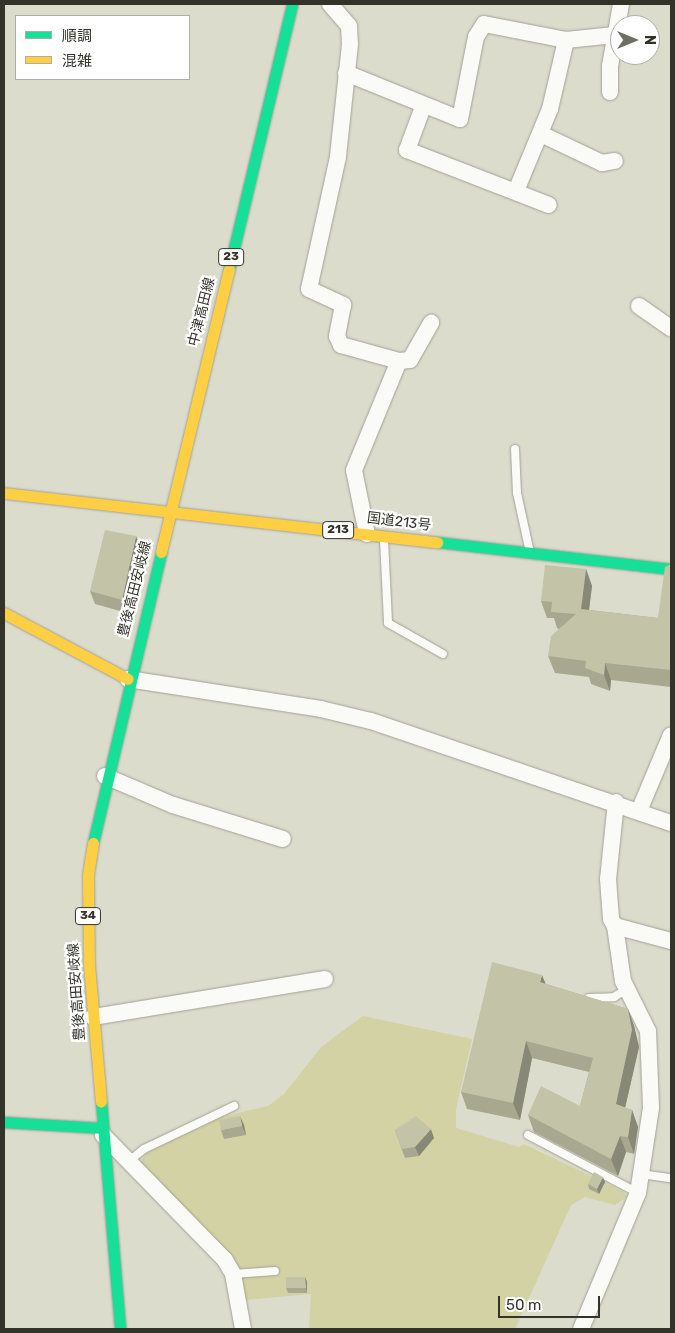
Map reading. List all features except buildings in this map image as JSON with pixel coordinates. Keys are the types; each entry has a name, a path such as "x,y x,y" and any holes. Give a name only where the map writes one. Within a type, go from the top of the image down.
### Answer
{"main road":[{"name":"中津高田線","path":"169,510 292,4"},
{"name":"国道213号","path":"4,493 169,510 671,569"},
{"name":"豊後高田安岐線","path":"120,1329 93,1017 88,876 106,776 169,510"},
{"path":"4,613 128,679"},
{"path":"4,1122 103,1132"}],"street":[{"path":"330,4 351,35 334,181 308,284 309,290 342,305 337,336 341,344 399,361 410,360 431,323"},
{"path":"346,73 423,107 460,119 476,37 484,24 566,40 610,36"},
{"path":"516,191 541,134 566,40"},
{"path":"610,92 613,65"},
{"path":"423,107 407,150 549,205"},
{"path":"541,134 602,163 615,161"},
{"path":"639,306 671,328"},
{"path":"367,534 354,470 399,361"},
{"path":"128,679 362,719 616,802 671,823"},
{"path":"639,811 671,735"},
{"path":"106,776 173,805 283,838"},
{"path":"581,1329 638,1193 652,1069 643,1014 627,989 608,884 616,802"},
{"path":"615,926 671,941"},
{"path":"93,1017 325,979"},
{"path":"103,1132 213,1246 233,1274 242,1329"}],"lane":[{"path":"515,449 517,493 527,524 529,552"},
{"path":"384,536 388,623 443,654"},
{"path":"581,996 598,1000 627,989"},
{"path":"129,1161 144,1149 234,1106"},
{"path":"528,1135 638,1193"},
{"path":"641,1174 671,1178"},
{"path":"233,1274 275,1272"}],"green space":[{"path":"363,1016 472,1039 456,1109 456,1128 519,1147 524,1144 624,1192 627,1197 615,1205 585,1197 571,1205 515,1329 309,1329 311,1294 246,1300 236,1269 140,1164 145,1154 204,1121 268,1106 284,1094 321,1047"}],"traffic: fast":[{"path":"229,269 292,4"},
{"path":"437,542 671,569"},
{"path":"93,843 161,552"},
{"path":"101,1101 120,1329"},
{"path":"4,1122 103,1128"}],"traffic: slow":[{"path":"161,552 229,269"},
{"path":"4,493 437,542"},
{"path":"4,613 128,679"},
{"path":"93,843 88,876 89,965 101,1101"}]}
